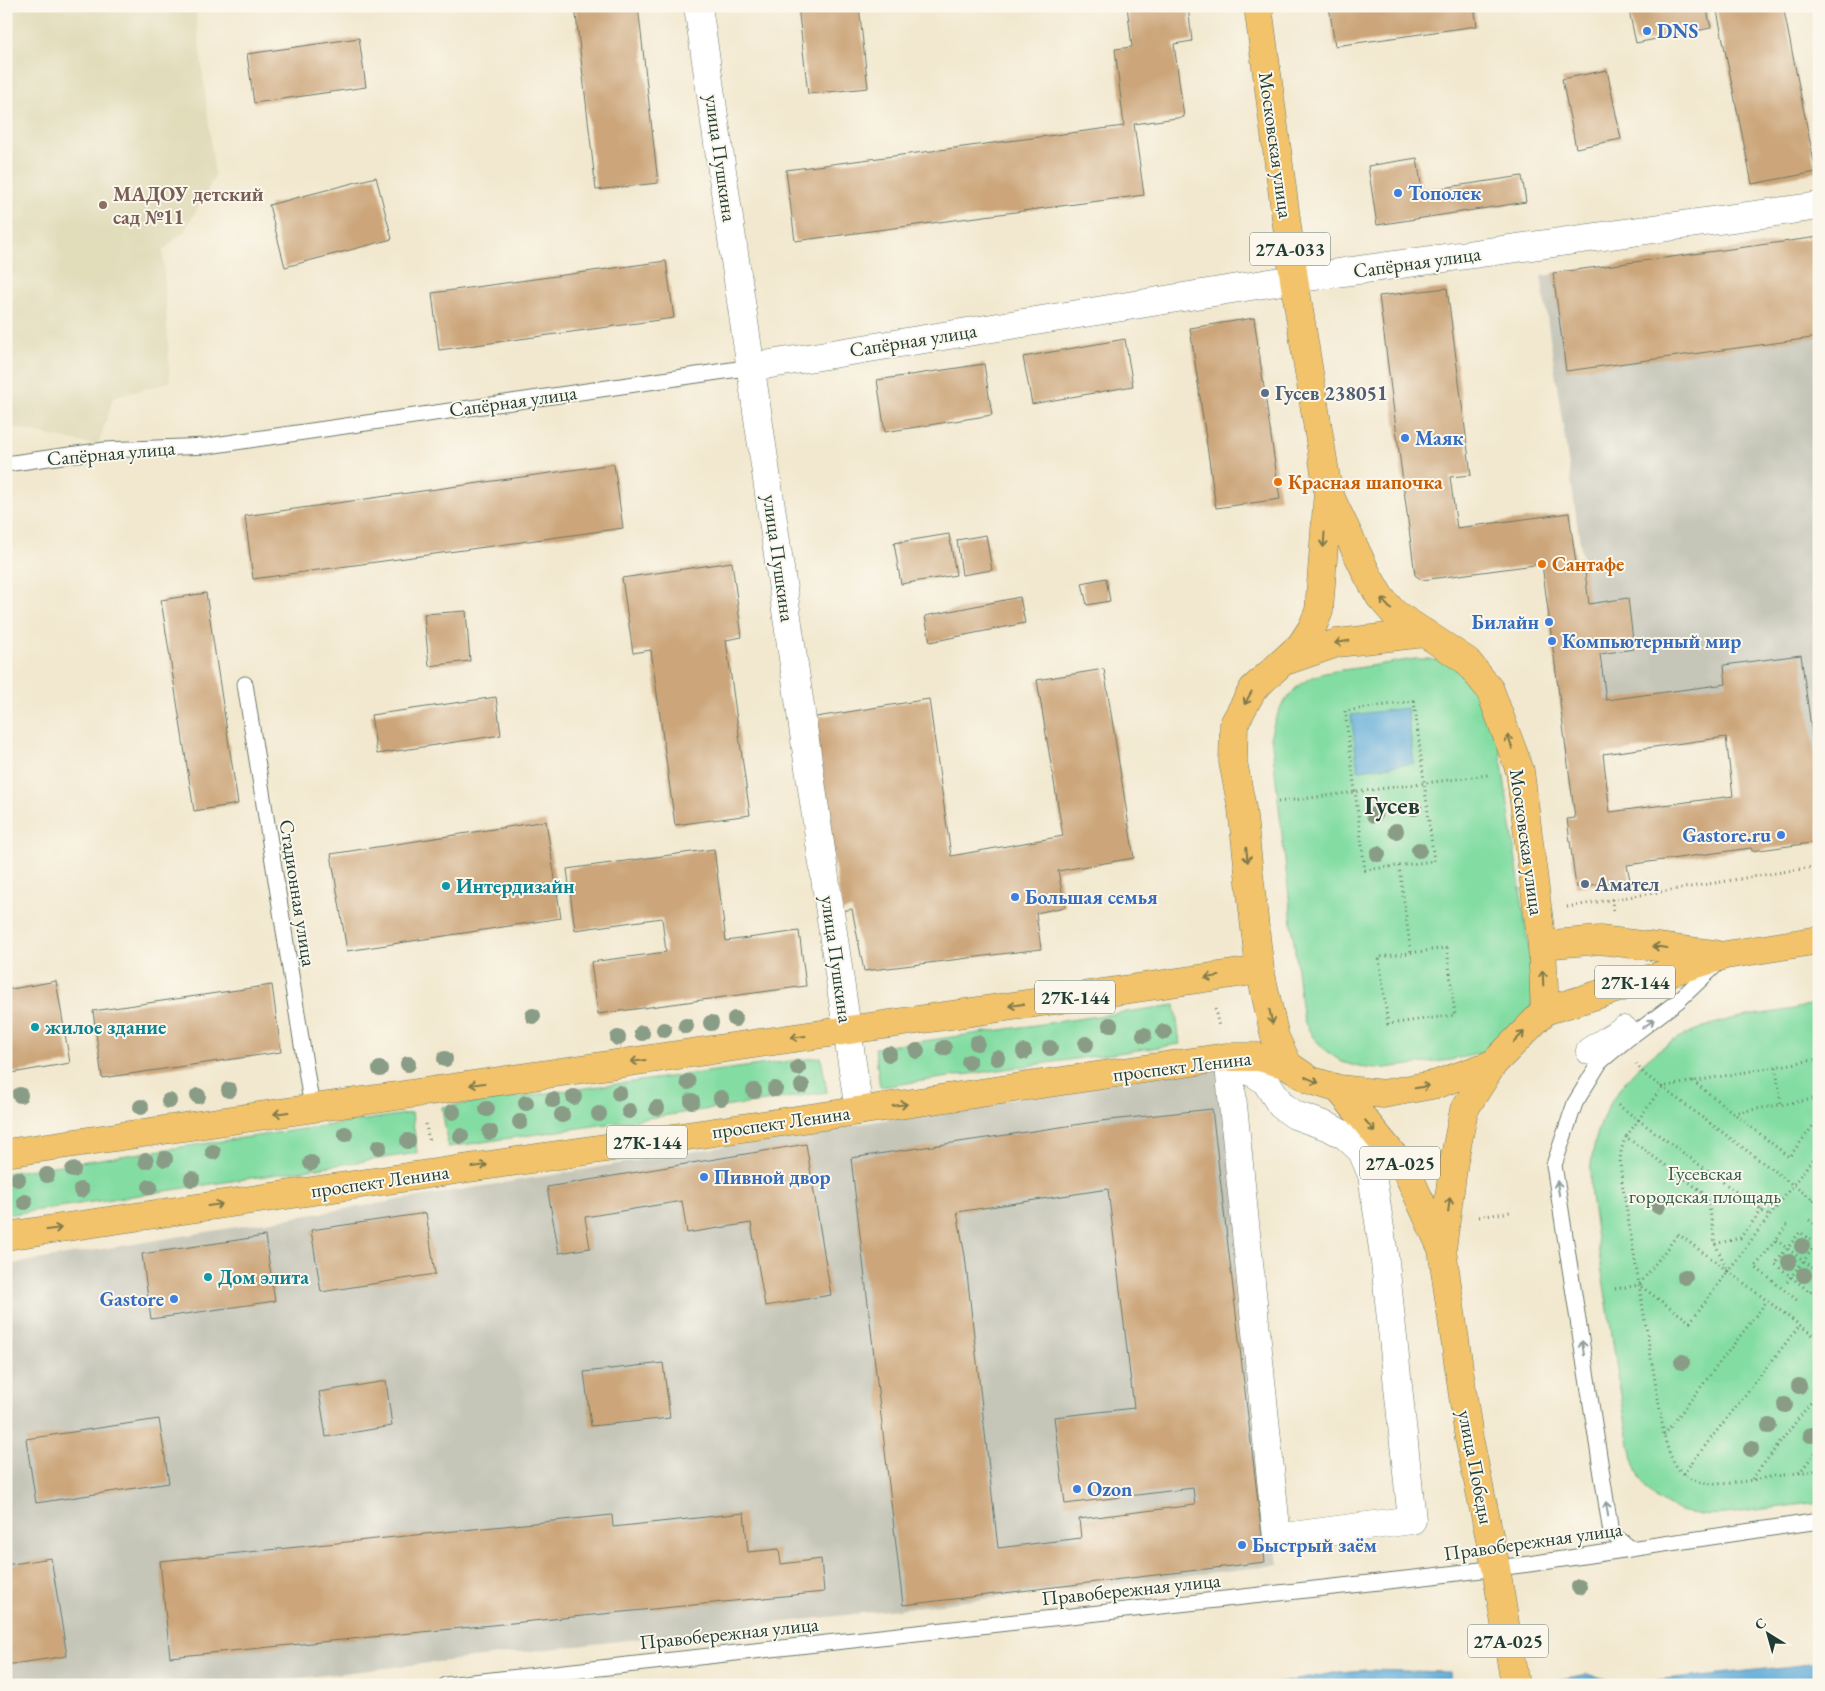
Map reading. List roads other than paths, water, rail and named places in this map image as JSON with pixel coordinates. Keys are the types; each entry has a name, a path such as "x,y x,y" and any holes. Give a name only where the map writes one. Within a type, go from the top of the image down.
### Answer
{"main road":[{"name":"Московская улица","path":"1258,6 1294,279 1328,491 1319,611 1312,628 1301,645 1253,689 1234,724 1234,762 1242,808 1260,970 1275,1037 1288,1065"},
{"name":"Московская улица","path":"1328,491 1367,574 1380,597 1394,612 1467,661 1490,690 1520,771 1542,945 1545,1011"},
{"name":"Московская улица","path":"1282,662 1337,643 1425,633"},
{"name":"27К-144","path":"1542,945 1600,940 1726,955"},
{"name":"27К-144","path":"1545,1011 1726,955 1819,940"},
{"name":"27К-144","path":"6,1153 1260,970"},
{"path":"1288,1065 1310,1080 1339,1089 1383,1094 1437,1084 1493,1064 1545,1011"},
{"name":"проспект Ленина","path":"6,1236 1226,1057 1259,1057 1288,1065"},
{"name":"27А-025","path":"1442,1249 1454,1161 1464,1110 1493,1064"},
{"name":"27А-025","path":"1339,1089 1407,1172 1442,1249"},
{"name":"улица Победы","path":"1442,1249 1469,1438 1502,1597 1515,1685"}],"street":[{"name":"улица Пушкина","path":"698,6 752,366 859,1111"},
{"name":"Сапёрная улица","path":"752,366 1294,279 1819,206"},
{"path":"1590,1051 1624,1030"},
{"path":"1239,1064 1265,1080 1281,1105 1296,1115 1329,1127 1346,1136 1362,1150 1372,1175 1384,1262 1412,1520 1277,1538 1229,1066 1239,1064"}],"lane":[{"name":"Сапёрная улица","path":"6,464 105,450 208,446 752,366"},
{"name":"Стадионная улица","path":"245,684 312,1108"},
{"path":"1630,1548 1611,1533 1554,1165 1575,1103 1600,1062 1625,1040 1678,1001 1726,955"},
{"name":"Правобережная улица","path":"446,1685 1496,1568 1819,1521"}],"water":[{"path":"1407,708 1414,763 1358,770 1351,715"},
{"path":"1819,1663 1819,1685 1621,1685"},
{"path":"1367,1670 1450,1672 1451,1685 1254,1685 1276,1684 1339,1672"},
{"path":"1587,1674 1621,1685 1531,1685"}],"place":[{"name":"DNS","path":"1647,31"},
{"name":"Тополек","path":"1398,193"},
{"name":"МАДОУ детский сад №11","path":"103,205"},
{"name":"Гусев 238051","path":"1265,393"},
{"name":"Маяк","path":"1405,438"},
{"name":"Красная шапочка","path":"1278,482"},
{"name":"Сантафе","path":"1542,564"},
{"name":"Билайн","path":"1549,622"},
{"name":"Компьютерный мир","path":"1552,641"},
{"name":"Gastore.ru","path":"1781,835"},
{"name":"Амател","path":"1585,884"},
{"name":"Интердизайн","path":"446,886"},
{"name":"Большая семья","path":"1015,897"},
{"name":"жилое здание","path":"35,1027"},
{"name":"Пивной двор","path":"704,1177"},
{"name":"Дом элита","path":"208,1277"},
{"name":"Gastore","path":"174,1299"},
{"name":"Ozon","path":"1077,1489"},
{"name":"Быстрый заём","path":"1242,1545"}],"district":[{"name":"Гусев","path":"1392,805"}],"park label":[{"name":"Гусевская городская площадь","path":"1705,1184"}]}
